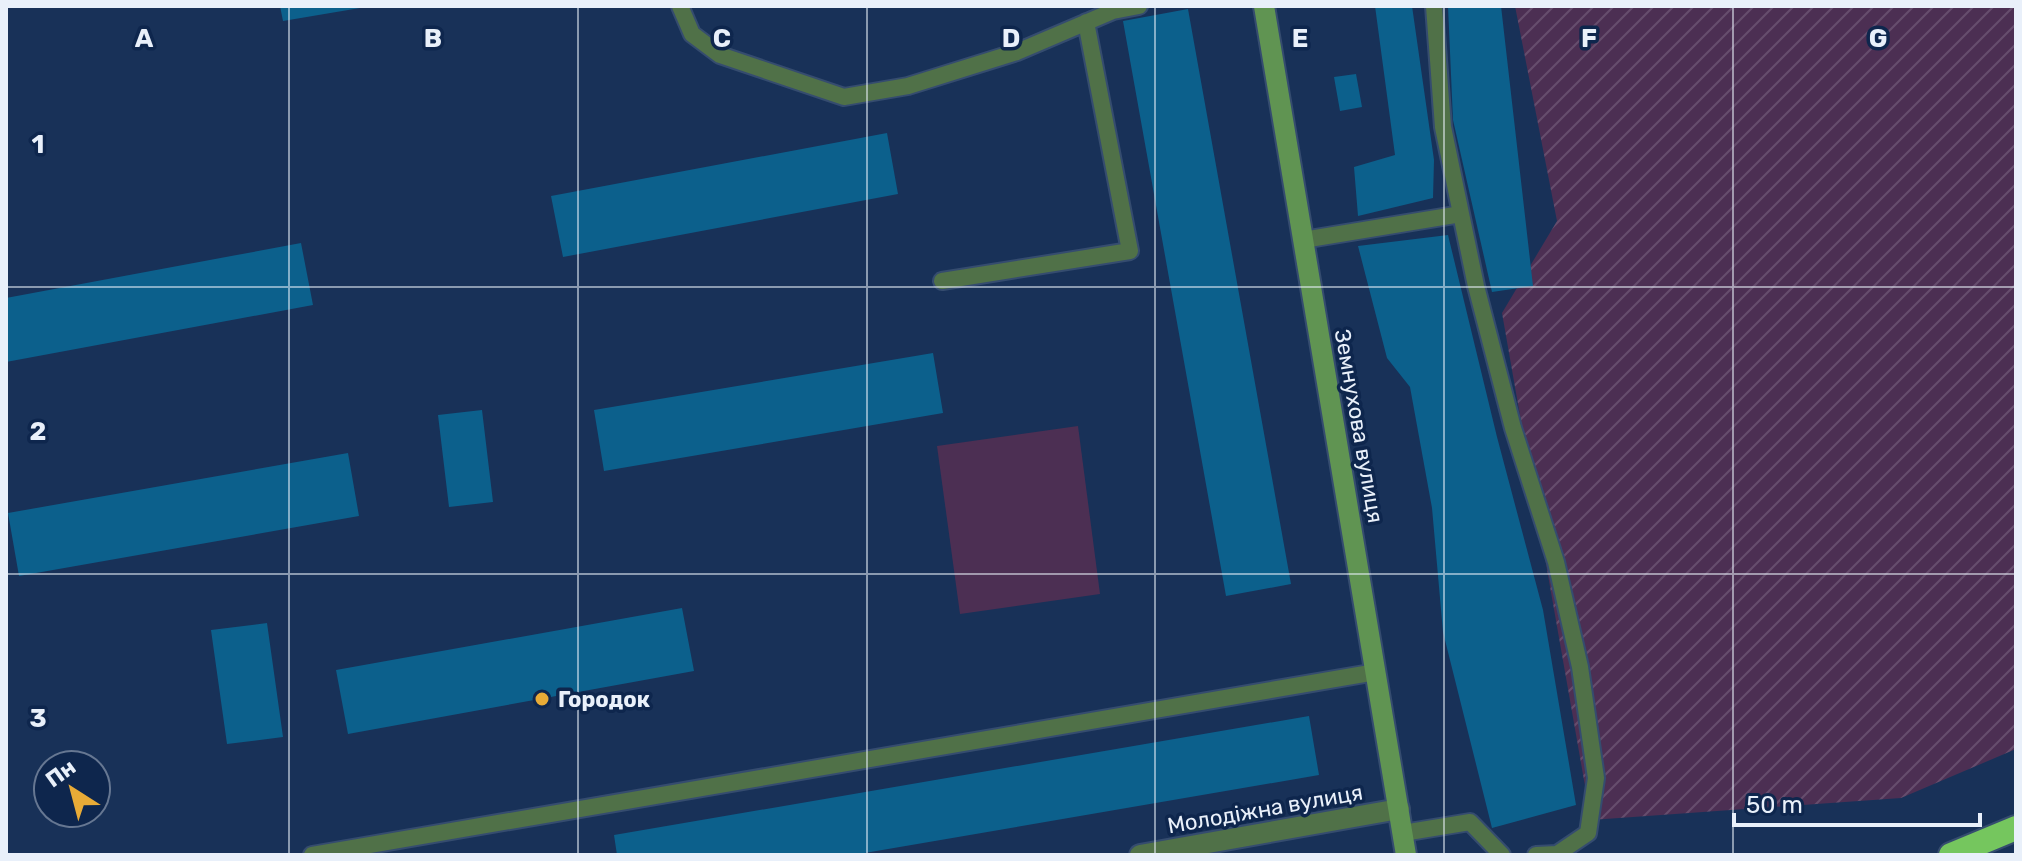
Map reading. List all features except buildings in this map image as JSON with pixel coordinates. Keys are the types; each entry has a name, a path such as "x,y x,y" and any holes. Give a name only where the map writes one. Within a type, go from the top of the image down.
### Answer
{"highway":[{"path":"1951,855 2016,828"}],"street":[{"name":"Земнухова вулиця","path":"1264,6 1406,855"},
{"name":"Молодіжна вулиця","path":"1140,855 1399,809"}],"lane":[{"path":"680,6 692,34 720,55 844,97 921,81 1017,52 1113,11 1139,6"},
{"path":"1434,6 1443,127 1476,286 1513,428 1556,562 1580,667 1596,778 1588,833 1557,854 1536,855"},
{"path":"942,281 1130,251 1086,22"},
{"path":"1303,240 1461,214"},
{"path":"312,855 1376,672"},
{"path":"1403,833 1470,822 1502,855"}],"shaded area":[{"path":"1515,6 2016,6 2016,749 1901,798 1591,820 1502,313 1557,221"},
{"path":"1078,426 1100,594 960,614 937,446"}],"place":[{"name":"Городок","path":"542,699"}]}
